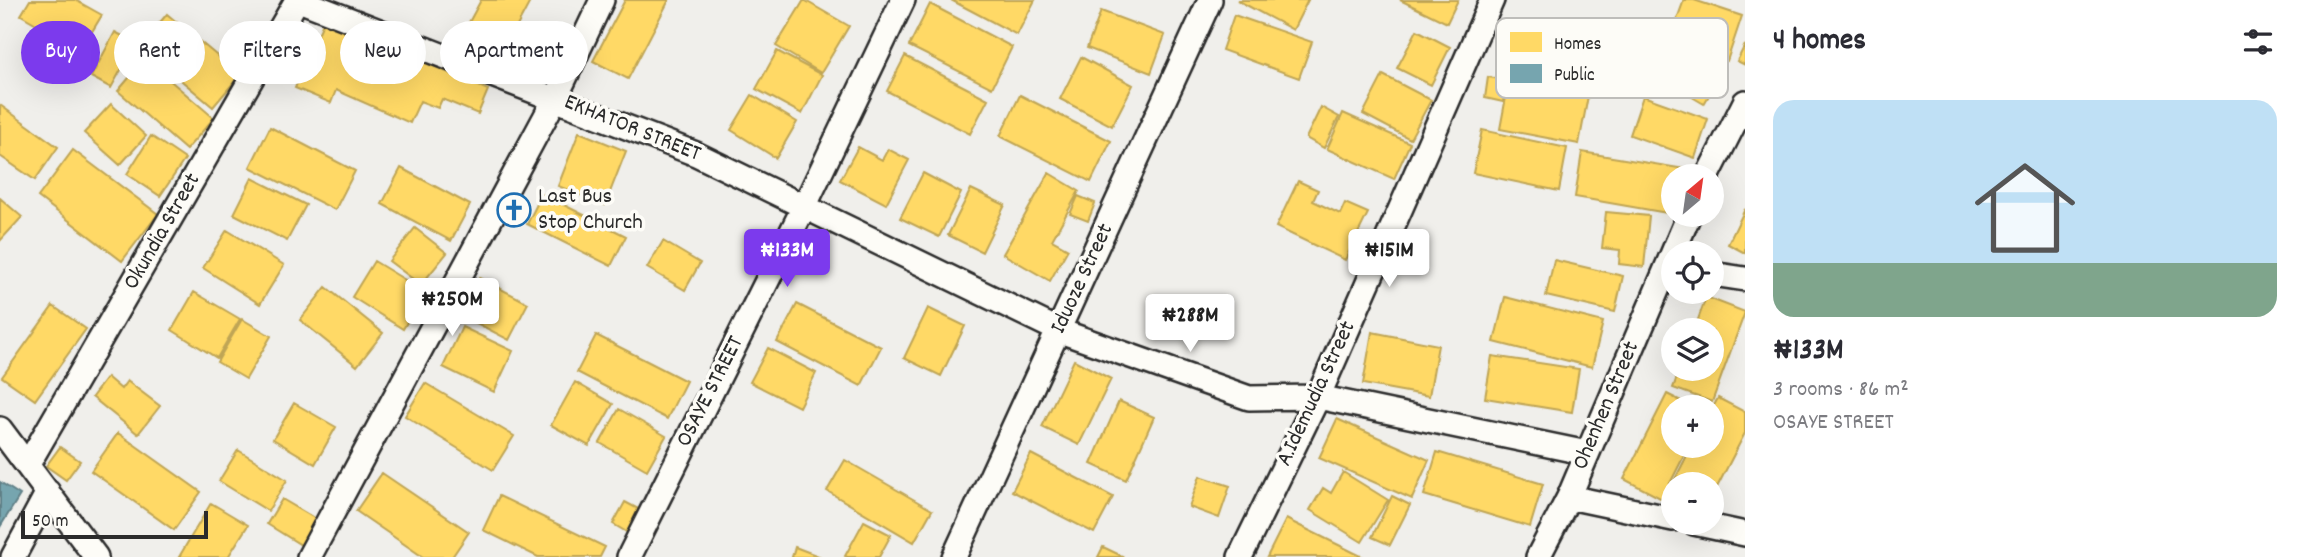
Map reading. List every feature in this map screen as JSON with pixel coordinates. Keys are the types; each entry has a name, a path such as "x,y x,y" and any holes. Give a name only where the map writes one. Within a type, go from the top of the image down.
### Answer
{"street":[{"name":"EKHATOR STREET","path":"298,0 696,154 1059,331 1249,398 1318,397 1587,453"},
{"name":"Okundia Street","path":"28,464 298,0"},
{"path":"309,557 555,99 602,0"},
{"name":"OSAYE STREET","path":"629,557 804,207 903,0"},
{"name":"Iduoze Street","path":"954,557 1210,0"},
{"name":"A.Idemudia Street","path":"1240,557 1318,397 1492,0"},
{"path":"1714,164 1745,102"},
{"path":"1724,276 1745,279"},
{"name":"Ohenhen Street","path":"1538,557 1569,496 1661,288"},
{"path":"0,429 96,557"},
{"path":"13,557 48,492"},
{"path":"1569,496 1661,516"},
{"path":"1724,529 1745,534"}],"building: Homes":[{"path":"30,0 75,0 102,15 98,21 31,21 21,15"},
{"path":"481,0 531,0 520,21 470,21"},
{"path":"625,0 669,0 628,79 593,61"},
{"path":"804,0 849,26 821,73 776,46"},
{"path":"951,0 1035,0 1017,35"},
{"path":"1237,0 1308,0 1293,30"},
{"path":"1400,0 1458,0 1447,23"},
{"path":"1684,0 1694,0 1742,16 1728,58 1728,18 1677,18"},
{"path":"930,4 1012,47 992,88 909,46"},
{"path":"1101,11 1165,35 1151,73 1087,48"},
{"path":"167,14 175,21 161,21"},
{"path":"1234,15 1312,42 1299,78 1222,50"},
{"path":"325,18 340,25 340,84 426,84 426,63 440,69 440,84 474,84 488,90 478,114 442,99 438,108 420,101 410,123 336,90 331,103 295,88 297,84 326,84 326,21 324,21"},
{"path":"1417,30 1450,47 1431,85 1397,68"},
{"path":"114,34 114,83 111,88 100,82 100,60"},
{"path":"1745,45 1745,65 1737,61"},
{"path":"205,46 219,57 219,84 232,84 213,107 185,84 205,84"},
{"path":"777,51 822,75 802,114 756,89"},
{"path":"905,56 988,99 970,134 887,91"},
{"path":"1081,57 1133,85 1112,126 1060,99"},
{"path":"1383,75 1431,100 1410,139 1363,114"},
{"path":"1488,77 1496,78 1496,98 1504,98 1503,102 1485,98"},
{"path":"124,84 174,84 214,118 186,150 118,91"},
{"path":"752,95 797,122 776,158 731,130"},
{"path":"1020,95 1111,141 1091,182 1000,136"},
{"path":"1506,98 1588,98 1579,144 1500,129"},
{"path":"1642,98 1708,119 1695,158 1630,135"},
{"path":"1694,98 1707,98 1704,104"},
{"path":"111,104 146,136 120,165 84,133"},
{"path":"0,105 58,147 35,180 0,156"},
{"path":"1321,107 1339,117 1324,148 1306,138"},
{"path":"1343,113 1410,143 1394,179 1327,149"},
{"path":"270,127 355,171 335,210 250,167"},
{"path":"1482,130 1567,148 1559,191 1473,173"},
{"path":"579,132 626,151 605,205 558,186"},
{"path":"151,136 185,159 160,196 127,174"},
{"path":"858,147 882,160 888,149 909,160 886,204 840,180"},
{"path":"73,150 158,214 122,261 38,197"},
{"path":"1582,152 1661,165 1661,212 1575,197"},
{"path":"401,168 470,205 451,241 382,204"},
{"path":"923,173 961,193 939,237 900,218"},
{"path":"1049,173 1079,191 1052,240 1068,249 1050,281 1003,254"},
{"path":"252,178 306,205 287,241 234,214"},
{"path":"1298,181 1318,190 1313,201 1340,214 1345,203 1368,213 1345,260 1276,227"},
{"path":"971,189 1005,205 982,252 948,235"},
{"path":"542,194 626,236 611,266 527,224"},
{"path":"1078,196 1095,203 1088,221 1070,214"},
{"path":"0,198 22,217 0,241"},
{"path":"1745,209 1745,253 1728,244"},
{"path":"1606,212 1649,216 1644,267 1619,264 1620,250 1602,248"},
{"path":"415,228 447,253 421,285 389,261"},
{"path":"227,230 284,265 260,304 203,268"},
{"path":"663,241 700,263 685,290 647,268"},
{"path":"1554,260 1623,276 1615,312 1546,296"},
{"path":"374,261 425,292 403,329 352,297"},
{"path":"480,278 528,303 509,340 461,315"},
{"path":"326,287 383,333 357,366 300,320"},
{"path":"194,292 240,319 217,358 172,330"},
{"path":"1505,297 1603,322 1592,367 1494,342"},
{"path":"797,304 881,347 861,386 777,342"},
{"path":"1704,304 1724,304 1745,312 1724,369 1724,318 1699,318"},
{"path":"53,306 86,329 35,400 2,377"},
{"path":"928,308 965,326 941,376 904,358"},
{"path":"242,319 271,336 246,379 217,362"},
{"path":"462,327 513,351 494,392 443,367"},
{"path":"1372,332 1438,345 1429,396 1363,384"},
{"path":"596,335 686,381 667,419 577,372"},
{"path":"768,348 816,373 799,407 750,382"},
{"path":"1492,356 1579,369 1572,412 1485,398"},
{"path":"1074,360 1111,379 1079,445 1042,427"},
{"path":"107,377 121,389 127,381 160,406 138,434 92,397"},
{"path":"1676,381 1720,381 1715,395 1692,395 1673,388"},
{"path":"575,382 613,404 589,446 551,425"},
{"path":"425,383 514,436 493,470 405,416"},
{"path":"1119,401 1154,417 1126,480 1091,464"},
{"path":"1724,401 1745,412 1745,433 1724,474 1679,472 1686,458 1724,458"},
{"path":"294,403 336,427 315,464 273,439"},
{"path":"1661,406 1661,458 1683,458 1676,472 1661,472 1661,498 1624,479"},
{"path":"619,409 666,436 647,470 600,443"},
{"path":"1337,419 1429,460 1412,499 1319,458"},
{"path":"118,433 201,492 174,530 91,471"},
{"path":"60,447 80,461 66,480 46,466"},
{"path":"238,450 287,480 268,511 219,481"},
{"path":"1437,452 1543,484 1530,527 1424,495"},
{"path":"1031,454 1113,497 1094,533 1012,491"},
{"path":"845,460 932,510 914,542 827,491"},
{"path":"1343,472 1388,500 1362,542 1310,510 1323,488 1331,493"},
{"path":"382,473 469,532 452,557 423,557 356,511"},
{"path":"1200,476 1230,486 1219,518 1189,507"},
{"path":"499,496 605,547 600,557 538,557 483,530"},
{"path":"1392,496 1410,505 1390,545 1372,537"},
{"path":"282,499 321,522 306,548 267,524"},
{"path":"625,502 642,511 630,534 613,524"},
{"path":"211,503 248,525 228,557 179,557"},
{"path":"1286,519 1363,557 1267,557"},
{"path":"864,521 891,535 879,557 845,556"},
{"path":"795,547 821,557 792,557"},
{"path":"1103,547 1124,557 1098,557"}],"building: Public":[{"path":"0,482 20,495 0,527"}],"place":[{"name":"Last Bus Stop Church","path":"514,210"}]}
